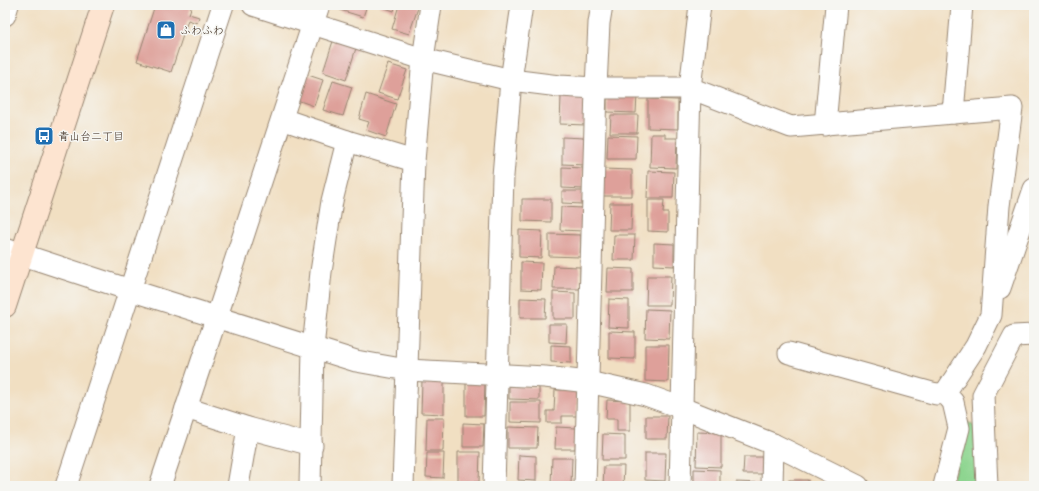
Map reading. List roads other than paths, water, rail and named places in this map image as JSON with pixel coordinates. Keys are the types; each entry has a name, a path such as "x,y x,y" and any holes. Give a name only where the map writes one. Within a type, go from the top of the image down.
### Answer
{"street":[{"path":"5,15 8,5"},
{"path":"5,306 14,252 103,5"},
{"path":"66,486 223,5"},
{"path":"253,5 423,60 511,80 559,86 596,88 690,88 791,127 1012,108 999,206 990,315"},
{"path":"160,486 218,316 319,5"},
{"path":"403,486 414,161 423,60 431,5"},
{"path":"494,486 503,176 511,80 522,5"},
{"path":"585,486 596,88 599,23 602,5"},
{"path":"680,486 690,88 700,5"},
{"path":"825,125 836,5"},
{"path":"952,113 962,5"},
{"path":"282,119 347,141 414,161"},
{"path":"310,486 313,348 321,272 332,201 347,141"},
{"path":"946,393 976,346 990,315 1034,188"},
{"path":"14,252 356,361 407,370 498,376 545,377 588,382 646,395 773,444 858,486"},
{"path":"987,486 983,395 1014,336 1034,334"},
{"path":"789,353 927,392 936,394 946,393"},
{"path":"944,486 959,428 953,402 946,393"},
{"path":"186,408 248,428 312,445"},
{"path":"238,486 248,428"},
{"path":"772,486 773,444"}],"place":[{"name":"ふわふわ","path":"166,30"},
{"name":"青山台二丁目","path":"44,136"}]}
